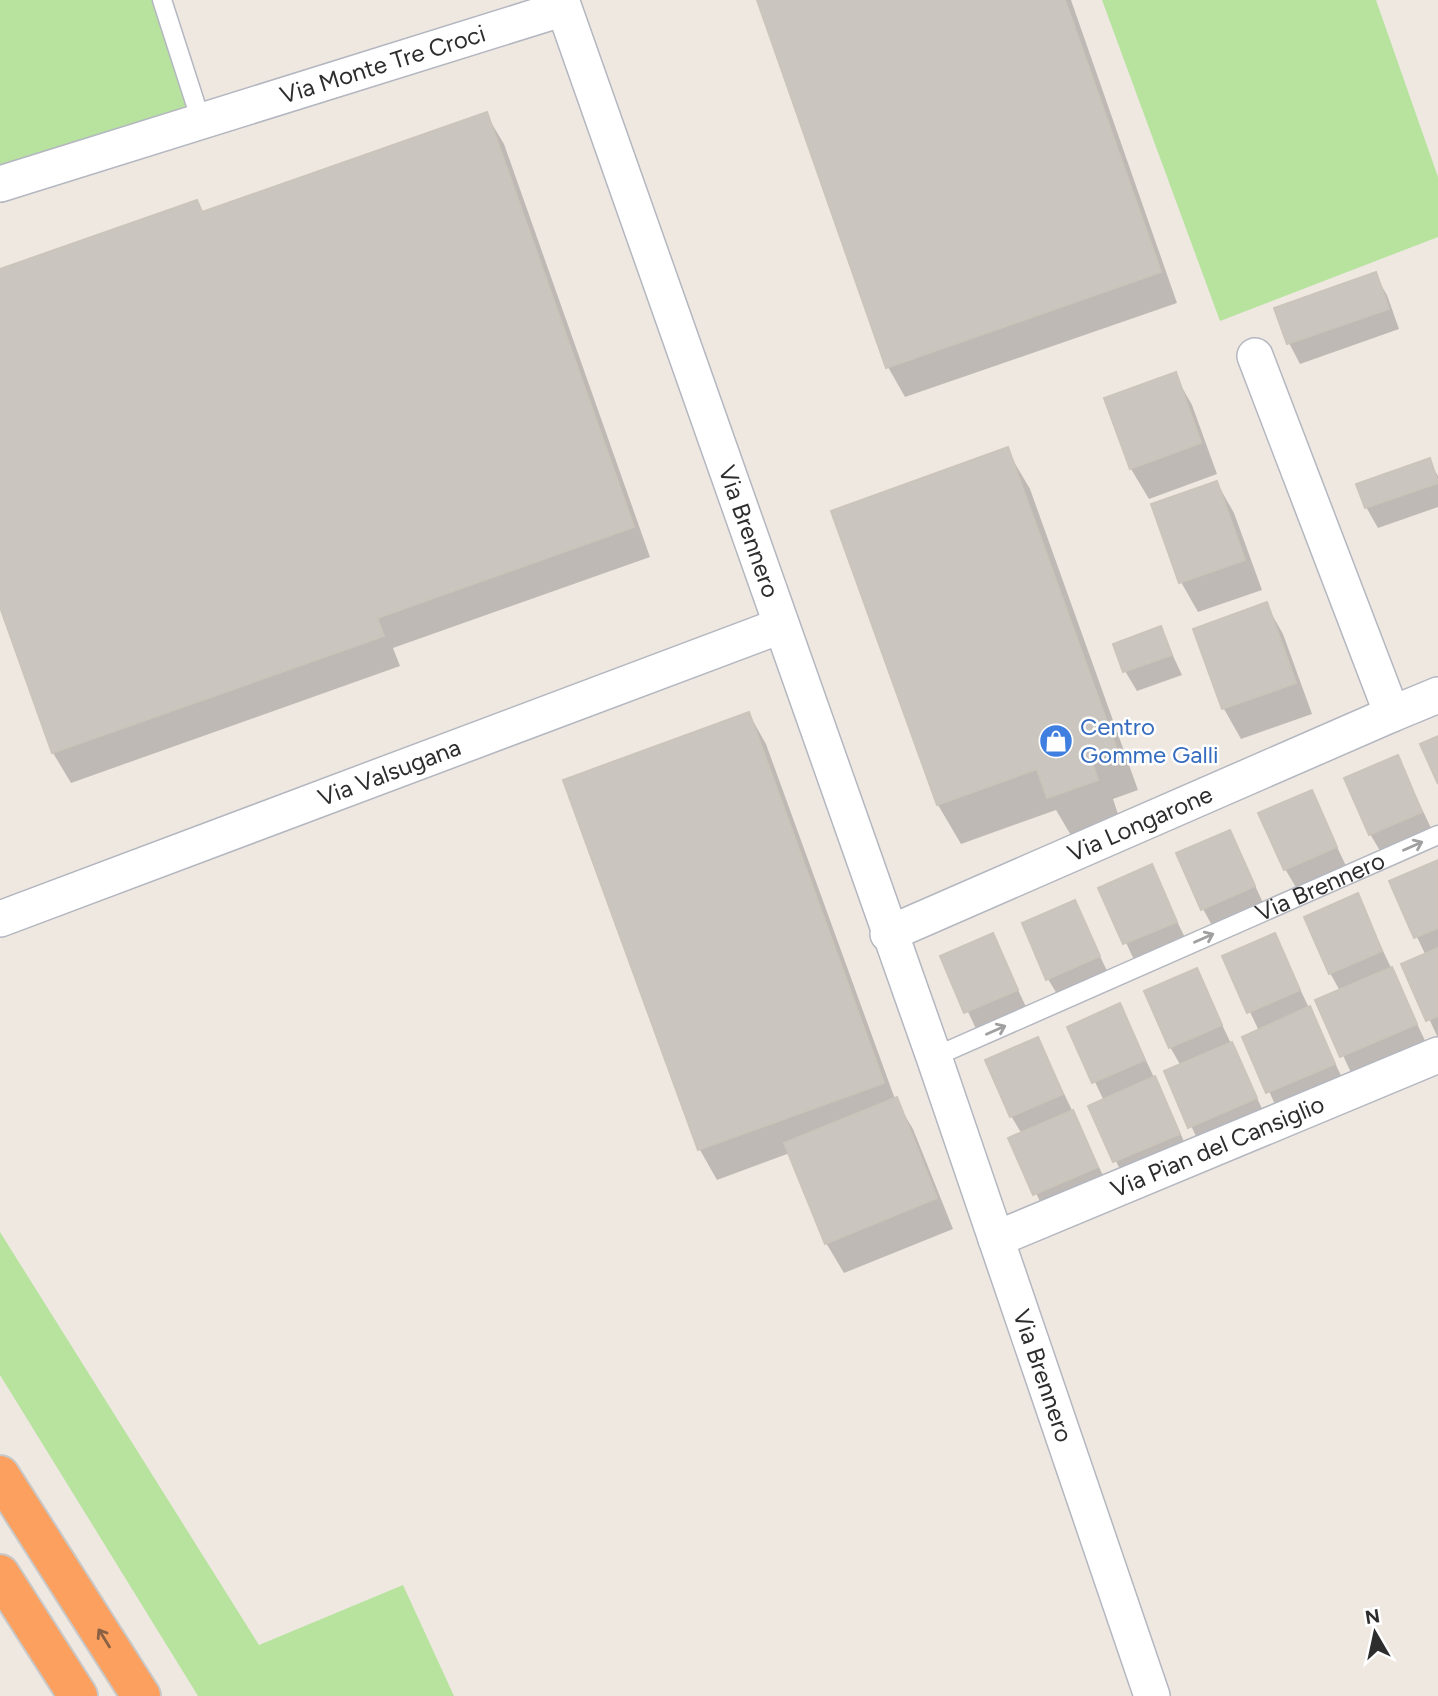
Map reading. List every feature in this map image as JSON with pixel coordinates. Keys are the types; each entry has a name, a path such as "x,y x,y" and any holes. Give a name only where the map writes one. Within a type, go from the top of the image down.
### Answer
{"highway":[{"path":"0,1475 141,1696"},
{"path":"0,1574 78,1696"}],"street":[{"name":"Via Monte Tre Croci","path":"0,184 564,8"},
{"name":"Via Brennero","path":"564,8 888,934 934,1057 1152,1696"},
{"path":"1255,356 1392,714"},
{"name":"Via Valsugana","path":"0,919 780,625"},
{"name":"Via Longarone","path":"888,934 1438,695"},
{"name":"Via Pian del Cansiglio","path":"996,1239 1438,1055"}],"lane":[{"path":"162,0 201,121"},
{"name":"Via Brennero","path":"934,1057 1438,835"}],"green space":[{"path":"0,0 156,0 201,121 0,167"},
{"path":"1102,0 1376,0 1438,177 1438,237 1220,321"},
{"path":"0,1232 259,1645 403,1585 454,1696 198,1696 0,1375"}],"building":[{"path":"757,0 1065,0 1161,272 886,368"},
{"path":"487,112 634,527 377,618 384,636 52,753 0,607 0,269 197,200 202,212"},
{"path":"1376,272 1389,309 1287,344 1274,308"},
{"path":"1176,372 1201,443 1130,469 1104,398"},
{"path":"1008,447 1117,750 1091,760 1098,780 1047,798 1037,769 937,805 831,511"},
{"path":"1430,458 1438,483 1365,508 1356,484"},
{"path":"1217,481 1245,560 1179,583 1151,504"},
{"path":"1267,602 1296,683 1222,709 1193,629"},
{"path":"1161,626 1172,655 1123,672 1113,644"},
{"path":"749,712 884,1083 698,1150 563,780"},
{"path":"1438,736 1438,784 1420,744"},
{"path":"1398,755 1422,812 1369,835 1344,778"},
{"path":"1312,790 1337,847 1284,870 1258,813"},
{"path":"1230,830 1255,886 1201,910 1176,853"},
{"path":"1438,860 1438,928 1414,938 1389,881"},
{"path":"1152,864 1177,922 1123,944 1098,888"},
{"path":"1358,893 1382,951 1329,974 1304,917"},
{"path":"1075,900 1100,956 1046,980 1022,923"},
{"path":"993,933 1018,990 964,1013 940,956"},
{"path":"1275,933 1300,990 1247,1013 1222,956"},
{"path":"1438,948 1438,1016 1426,1021 1401,964"},
{"path":"1392,967 1417,1024 1340,1057 1315,1000"},
{"path":"1197,968 1222,1025 1169,1048 1144,991"},
{"path":"1120,1003 1145,1060 1092,1083 1067,1027"},
{"path":"1310,1006 1335,1064 1266,1093 1242,1037"},
{"path":"1038,1037 1063,1094 1010,1117 985,1060"},
{"path":"1232,1042 1257,1098 1188,1128 1164,1071"},
{"path":"1155,1076 1180,1134 1113,1162 1088,1106"},
{"path":"897,1097 937,1198 825,1244 784,1143"},
{"path":"1073,1110 1098,1167 1033,1195 1008,1138"}],"place":[{"name":"Centro Gomme Galli","path":"1056,741"}]}
